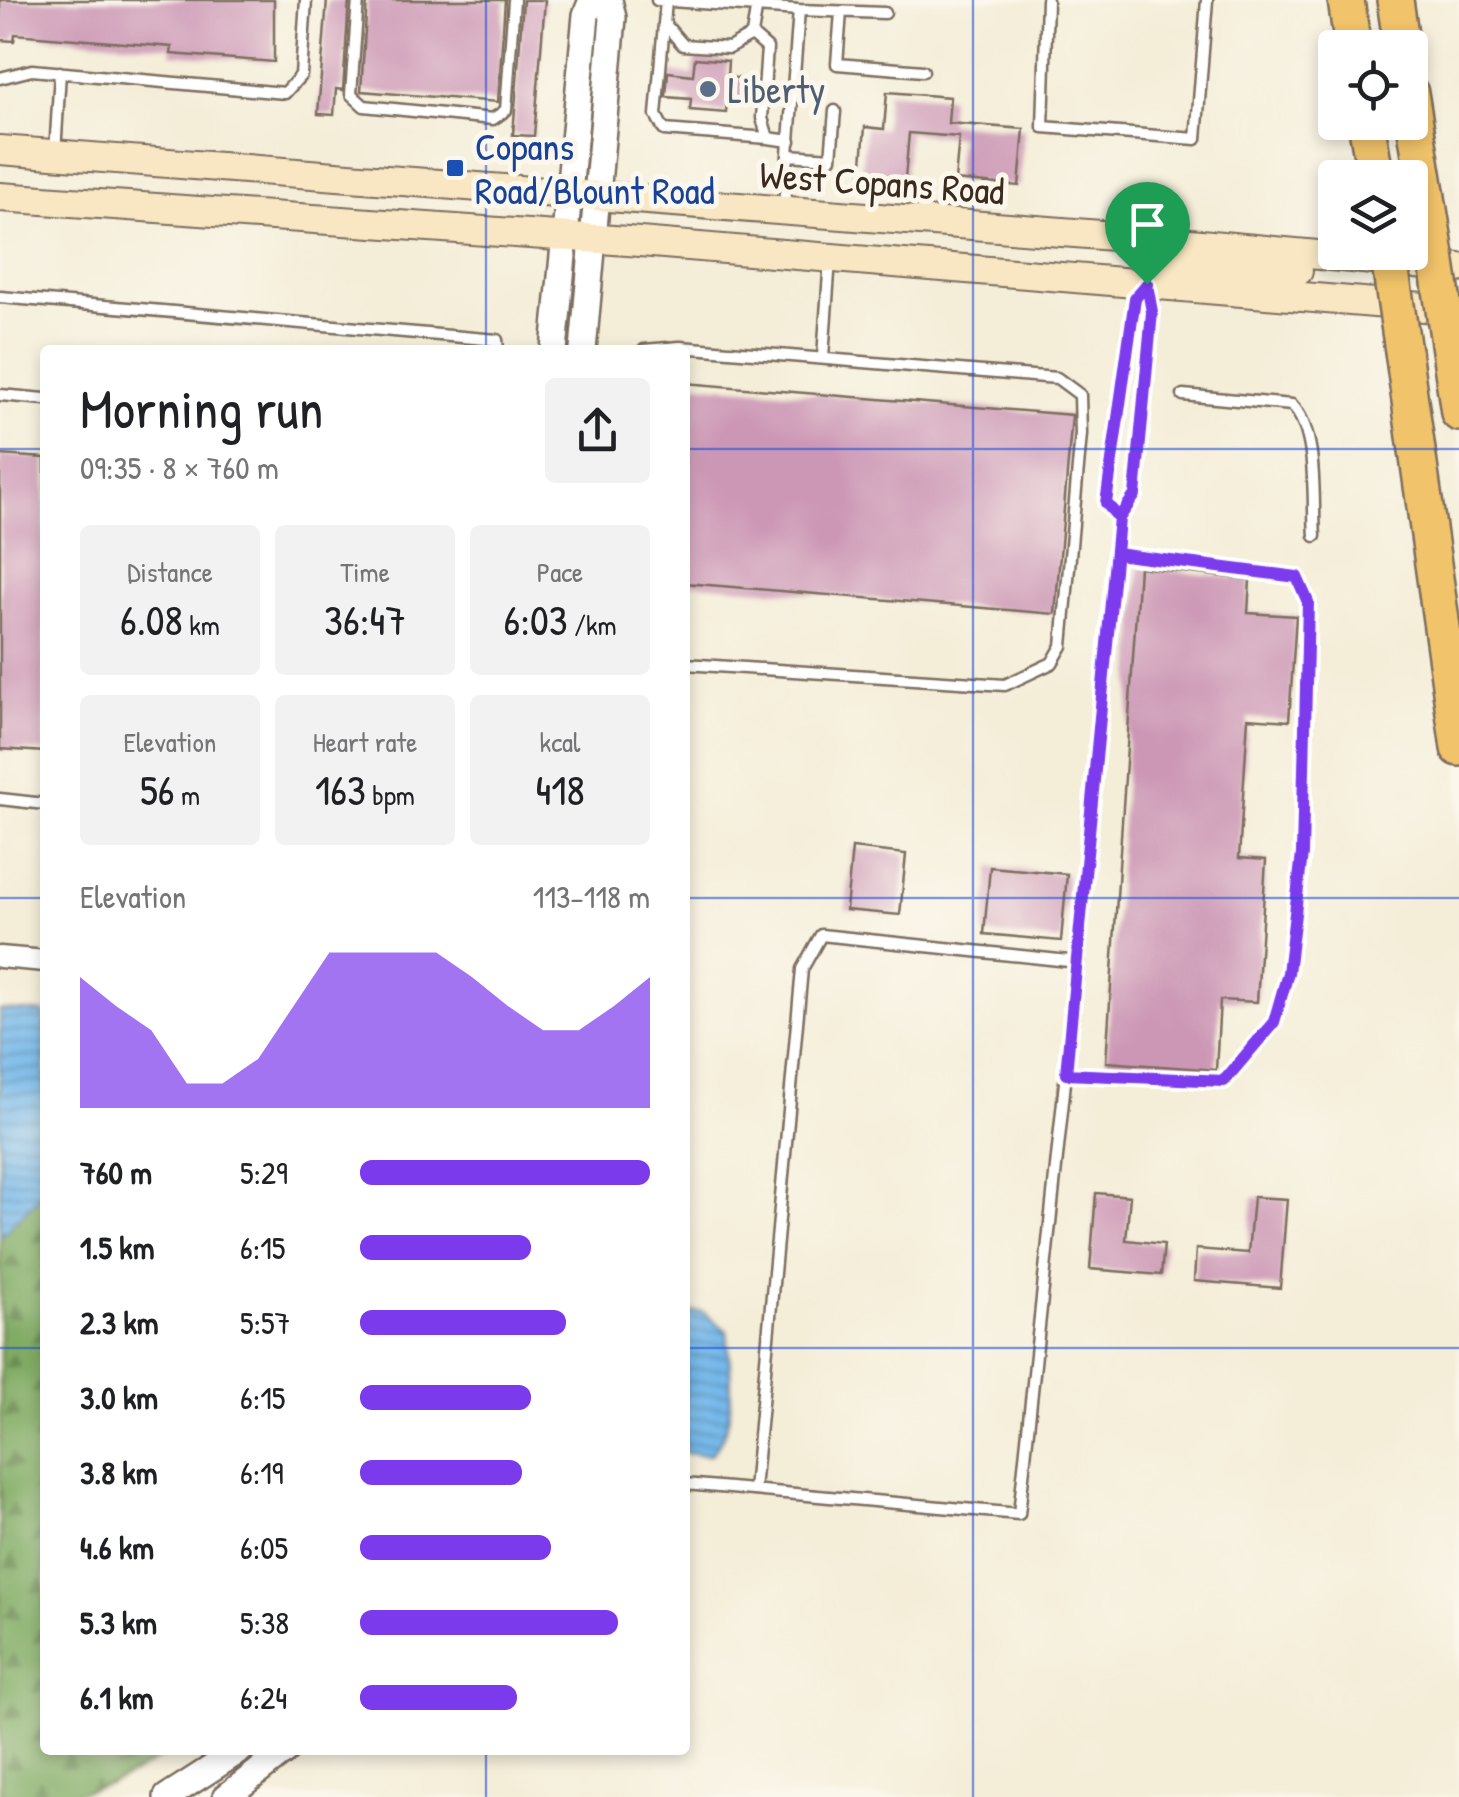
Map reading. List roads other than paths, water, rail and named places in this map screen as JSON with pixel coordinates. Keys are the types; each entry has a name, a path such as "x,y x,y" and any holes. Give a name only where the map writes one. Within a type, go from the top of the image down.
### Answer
{"highway":[{"path":"1346,0 1350,30"},
{"path":"1395,0 1399,30"},
{"path":"1418,140 1459,414"},
{"path":"1391,270 1459,748"}],"main road":[{"name":"West Copans Road","path":"0,150 1114,236 1459,268"},
{"name":"West Copans Road","path":"0,197 830,257 1459,310"},
{"path":"949,269 996,256 1091,262 1105,254 1114,236"},
{"path":"1147,284 1166,269 1238,267 1459,283"}],"street":[{"path":"584,345 594,240 584,197 586,14 592,0"},
{"path":"554,345 565,238 584,197 613,18 609,0"},
{"path":"0,957 40,961"},
{"path":"166,1797 232,1755"},
{"path":"226,1797 280,1755"}],"lane":[{"path":"0,78 32,70 285,92 301,75 306,0"},
{"path":"358,0 351,94 364,106 494,119 506,110 514,0"},
{"path":"657,0 886,13"},
{"path":"666,0 656,115 664,130 790,141"},
{"path":"1047,0 1043,127 1196,139 1207,0"},
{"path":"664,23 683,45 729,48 752,35 758,3"},
{"path":"784,213 799,10"},
{"path":"841,12 838,64 923,72"},
{"path":"752,35 766,48 762,118 768,138"},
{"path":"56,154 60,72"},
{"path":"790,155 832,158 835,111"},
{"path":"822,357 830,257"},
{"path":"1119,518 1106,503 1113,435 1135,298 1147,284"},
{"path":"690,1484 1019,1514 1078,962 1119,518 1135,495 1152,312 1147,284"},
{"path":"0,297 498,340 498,345"},
{"path":"690,348 1057,378 1080,395 1081,434 1062,646 1052,663 1005,685 690,664"},
{"path":"0,394 40,398"},
{"path":"1182,395 1292,405 1302,415 1315,536"},
{"path":"1066,1074 1224,1081 1274,1022 1288,973 1302,854 1308,602 1297,577 1116,554"},
{"path":"0,799 40,803"},
{"path":"754,1490 802,969 821,935 1078,962"}],"water":[{"path":"0,1010 40,1013 40,1196 0,1237"},
{"path":"690,1312 703,1312 727,1331 729,1414 719,1443 709,1455 690,1453"}],"place":[{"name":"Liberty","path":"708,89"},
{"name":"Copans Road/Blount Road","path":"455,168"}]}
